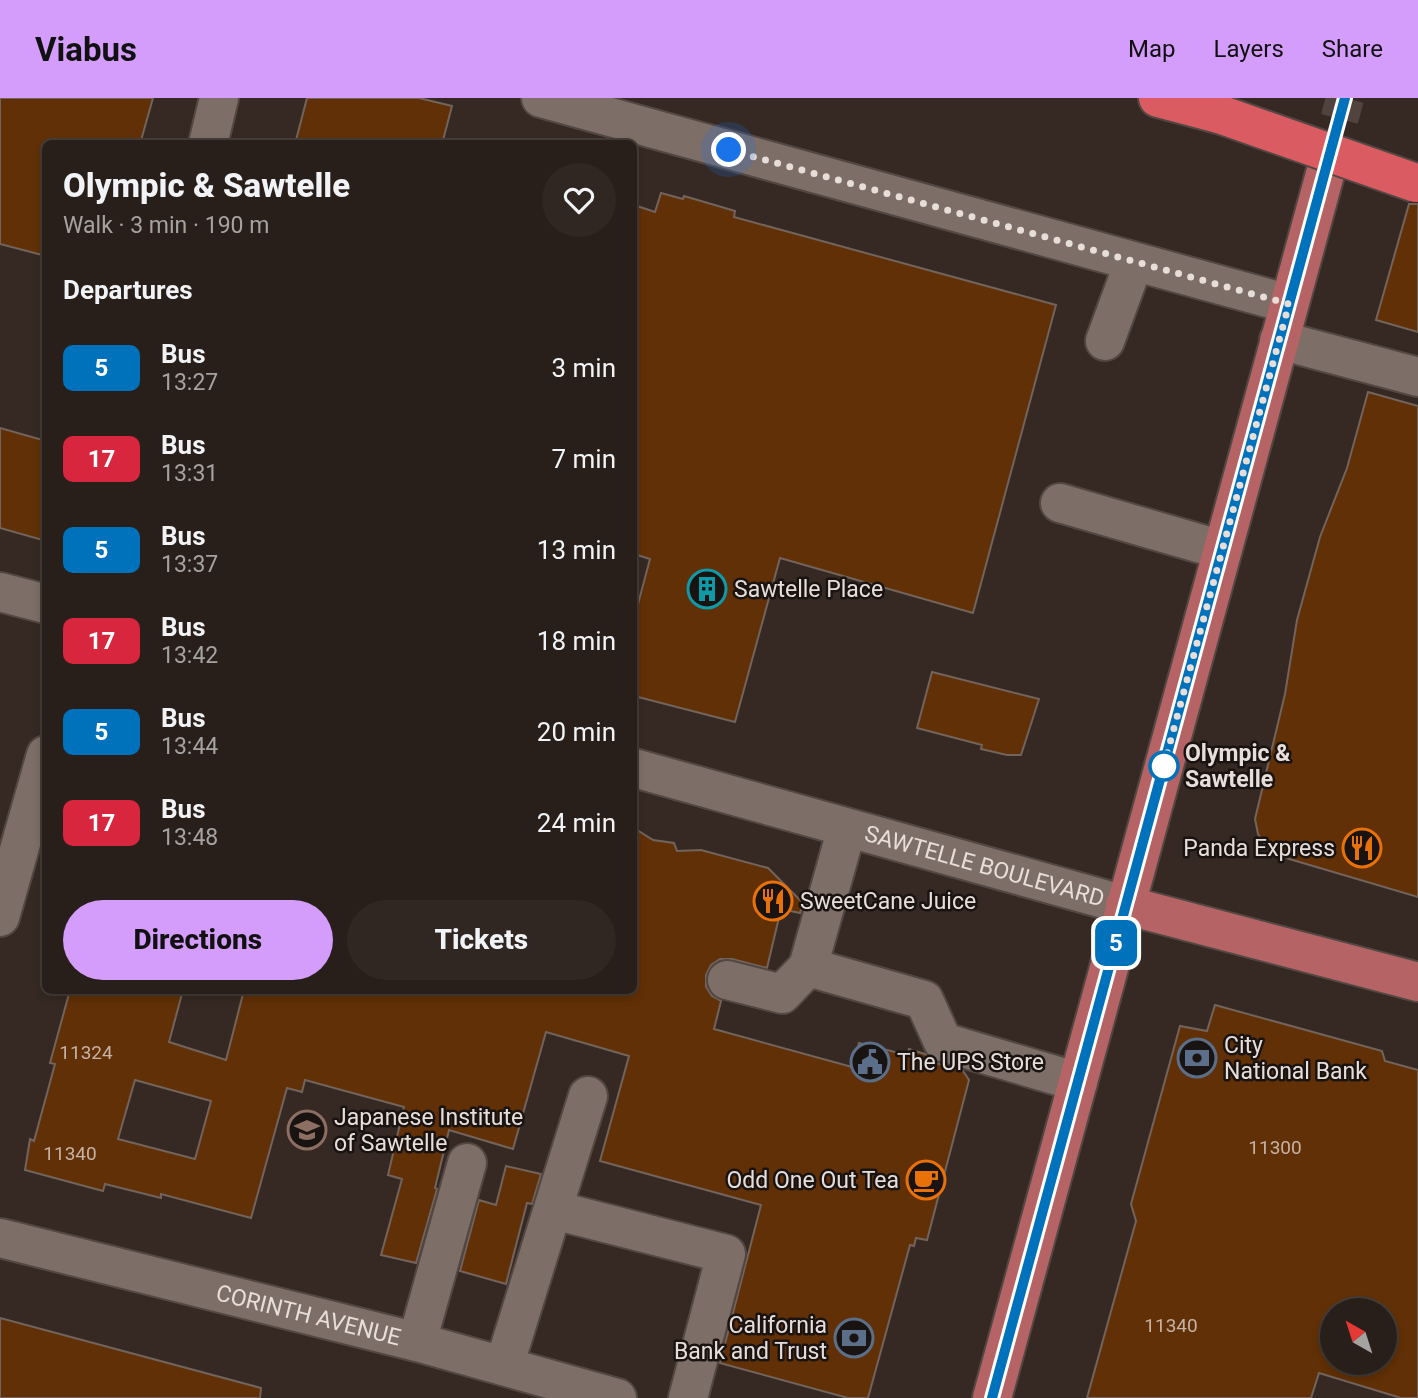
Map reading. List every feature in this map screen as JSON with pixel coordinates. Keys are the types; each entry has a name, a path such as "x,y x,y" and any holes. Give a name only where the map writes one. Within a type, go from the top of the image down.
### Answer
{"highway":[{"path":"1158,98 1222,115 1417,184"}],"main road":[{"path":"992,1398 1325,174"},
{"name":"SAWTELLE BOULEVARD","path":"1125,905 1418,982"}],"street":[{"path":"209,140 219,98"},
{"path":"541,98 1134,262 1418,377"},
{"path":"1105,341 1134,262"},
{"path":"1060,503 1222,550"},
{"path":"0,592 42,603"},
{"path":"0,917 42,769"},
{"name":"SAWTELLE BOULEVARD","path":"637,769 1125,905"},
{"path":"727,980 782,994 808,967 847,828"},
{"path":"808,967 924,1000 943,1042 1078,1082"},
{"path":"504,1366 588,1096"},
{"path":"417,1342 467,1163"},
{"path":"554,1210 726,1254 688,1398"},
{"name":"CORINTH AVENUE","path":"0,1238 417,1342 617,1398"}],"building":[{"path":"0,98 153,98 141,140 42,140 42,255 0,244"},
{"path":"307,98 419,98 452,106 443,140 296,140"},
{"path":"661,193 683,199 684,196 735,211 734,217 1056,305 973,613 780,558 735,722 637,697 637,608 650,559 637,555 637,206 655,212"},
{"path":"1409,204 1418,204 1418,332 1376,320"},
{"path":"1368,392 1418,406 1418,897 1286,858 1266,846 1258,834 1255,819 1285,694 1297,620 1320,537 1347,468"},
{"path":"0,428 42,440 42,540 0,528"},
{"path":"932,672 1039,699 1021,755 981,749 982,745 917,728"},
{"path":"637,830 653,840 674,843 677,851 701,850 768,868 803,903 800,913 781,909 767,968 732,959 720,959 711,965 706,975 706,987 712,996 721,1001 714,1029 852,1067 859,1043 907,1055 909,1049 925,1054 936,1063 963,1071 969,1080 927,1240 916,1238 914,1246 910,1245 868,1398 848,1398 720,1363 761,1205 600,1161 629,1056 546,1032 513,1149 449,1130 435,1188 437,1189 416,1263 381,1255 402,1179 388,1175 404,1107 305,1080 302,1092 287,1088 251,1218 161,1194 161,1198 105,1184 103,1191 25,1170 30,1139 34,1141 55,1064 50,1063 69,994 182,994 169,1042 226,1060 243,994 637,994","holes":["135,1080 211,1101 195,1159 118,1139"]},
{"path":"1215,1005 1382,1051 1385,1061 1418,1070 1418,1398 1401,1398 1329,1376 1397,1375 1397,1298 1320,1298 1320,1373 1311,1398 1087,1398 1136,1221 1131,1204 1180,1026 1207,1031"},
{"path":"506,1166 541,1174 532,1204 527,1203 506,1284 460,1271 479,1200 496,1205"},
{"path":"0,1318 261,1388 260,1398 0,1398"}],"tunnel":[{"path":"1325,174 1345,98"}],"bus line":[{"name":"5","path":"992,1398 1345,98"}],"place":[{"name":"Sawtelle Place","path":"707,589"},
{"name":"Olympic & Sawtelle","path":"1164,766"},
{"name":"Panda Express","path":"1362,848"},
{"name":"SweetCane Juice","path":"773,901"},
{"name":"City National Bank","path":"1197,1058"},
{"name":"The UPS Store","path":"870,1062"},
{"name":"Japanese Institute of Sawtelle","path":"307,1130"},
{"name":"Odd One Out Tea","path":"926,1180"},
{"name":"California Bank and Trust","path":"854,1338"}],"route":[{"path":"729,150 1289,304 1161,776 1164,766"}]}
